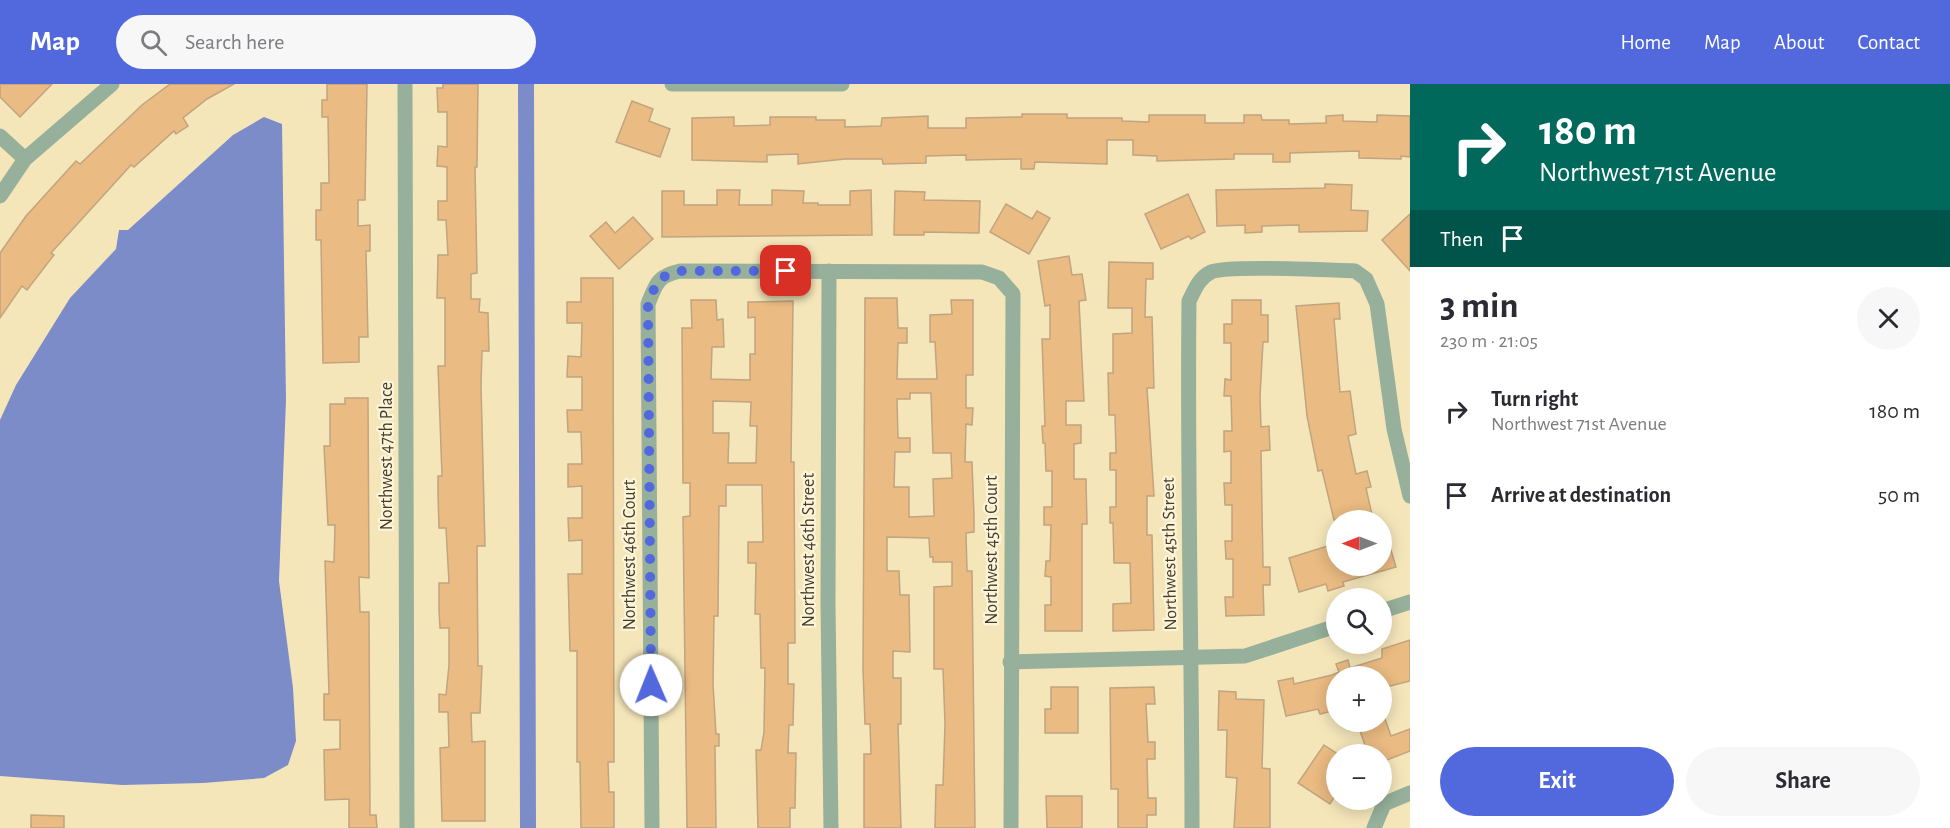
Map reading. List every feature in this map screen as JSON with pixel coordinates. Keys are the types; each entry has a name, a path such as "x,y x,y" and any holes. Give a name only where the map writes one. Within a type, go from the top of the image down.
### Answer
{"street":[{"path":"0,196 25,159 112,84"},
{"name":"Northwest 47th Place","path":"405,84 407,828"},
{"path":"672,84 842,84"},
{"path":"0,136 25,159"},
{"name":"Northwest 45th Street","path":"1192,828 1192,659 1188,465 1190,301 1199,281 1213,271 1234,270 1355,271 1366,279 1377,304 1394,429 1410,496"},
{"name":"Northwest 46th Court","path":"652,828 648,304 657,283 664,274 680,271 829,271"},
{"name":"Northwest 45th Court","path":"829,271 982,272 999,278 1013,294 1011,828"},
{"name":"Northwest 46th Street","path":"829,271 828,605 831,828"},
{"path":"1392,608 1410,602"},
{"path":"1010,662 1245,656 1326,629"},
{"path":"1374,826 1384,804 1410,793"}],"water":[{"path":"264,117 282,124 286,400 279,581 293,688 296,741 288,765 264,778 203,783 122,785 0,776 0,420 16,385 70,298 116,249 119,230 128,230 233,135"}],"building":[{"path":"0,84 52,84 20,117 0,97"},
{"path":"170,84 234,84 207,99 183,118 188,126 176,134 174,131 134,167 131,165 51,253 54,255 27,290 22,286 0,318 0,253 26,216 76,161 80,164 142,105"},
{"path":"327,84 367,84 365,200 358,200 358,226 370,225 370,251 366,251 368,337 359,337 359,362 323,363 321,240 316,240 316,210 321,210 321,183 329,183 328,117 322,117 322,100 327,100"},
{"path":"443,84 478,84 477,167 475,167 477,273 471,274 471,299 480,299 479,312 488,313 489,351 482,351 481,385 485,546 477,546 478,666 482,666 480,713 471,713 472,742 485,741 485,821 442,821 440,748 449,747 448,712 439,712 439,694 446,695 449,665 449,628 440,628 439,610 439,583 449,583 446,528 439,528 438,494 438,476 442,476 438,366 445,366 445,298 437,298 438,255 448,255 446,220 438,220 438,201 447,201 447,167 437,166 438,146 447,147 447,112 438,112 437,88 443,88"},
{"path":"632,101 653,109 649,121 670,129 660,157 616,142"},
{"path":"1022,114 1067,114 1067,118 1122,118 1122,121 1149,122 1149,115 1205,115 1205,123 1244,123 1244,115 1261,115 1262,120 1289,120 1289,124 1326,123 1326,116 1343,115 1343,121 1377,122 1377,115 1410,116 1410,157 1401,156 1401,159 1359,158 1359,151 1290,153 1290,162 1273,162 1273,154 1234,154 1234,159 1157,161 1157,156 1133,155 1133,140 1107,140 1107,164 1035,162 1034,169 1021,169 1021,159 966,160 966,155 926,156 926,163 883,164 882,159 845,159 798,164 798,154 767,155 767,162 692,160 692,118 734,117 734,126 770,125 770,117 816,117 816,120 845,120 845,127 881,126 882,118 928,116 928,128 966,128 966,118 1022,117"},
{"path":"1325,184 1352,185 1351,210 1368,211 1367,231 1299,232 1299,225 1262,226 1262,232 1245,233 1245,225 1217,226 1216,190 1325,188"},
{"path":"717,190 740,190 739,205 772,205 772,190 804,191 803,203 850,205 850,191 871,190 872,235 662,237 662,191 684,191 684,205 717,205"},
{"path":"895,191 925,192 924,200 980,201 979,233 924,232 924,235 894,235"},
{"path":"1188,194 1205,232 1191,239 1189,236 1161,249 1145,214"},
{"path":"1006,204 1032,219 1037,211 1050,218 1029,254 990,232"},
{"path":"1410,214 1410,271 1382,240"},
{"path":"633,217 653,239 619,269 590,236 606,222 615,233"},
{"path":"1069,256 1072,275 1082,274 1086,300 1079,301 1084,401 1066,401 1066,425 1081,425 1081,443 1074,444 1074,479 1086,479 1087,524 1082,524 1082,631 1045,631 1045,605 1051,605 1051,577 1045,576 1046,561 1050,561 1051,525 1044,525 1044,507 1052,507 1052,471 1046,471 1045,443 1043,443 1042,426 1045,426 1042,339 1050,339 1050,305 1045,306 1038,261"},
{"path":"1109,262 1153,263 1153,279 1146,279 1145,317 1152,317 1154,388 1147,388 1154,496 1147,496 1147,535 1152,535 1154,630 1113,631 1113,604 1131,603 1130,563 1114,563 1113,523 1110,523 1110,507 1116,507 1116,470 1110,470 1110,453 1116,453 1115,415 1109,415 1108,373 1113,373 1113,334 1132,333 1132,308 1108,308"},
{"path":"581,278 613,278 614,762 608,762 609,792 614,792 614,828 581,828 580,762 577,762 577,651 570,651 568,574 582,574 582,540 569,541 568,518 582,518 582,486 568,487 568,464 582,464 581,432 568,432 567,410 582,410 582,377 567,377 568,356 581,357 582,323 567,323 567,302 581,302"},
{"path":"865,298 897,298 898,328 907,328 907,343 898,343 897,379 937,379 935,342 930,342 930,315 952,314 951,300 973,300 973,375 966,375 966,408 973,408 972,425 966,424 965,462 972,462 974,515 974,532 966,533 967,571 972,571 975,828 935,828 936,785 943,785 945,724 943,669 934,669 934,587 952,586 952,562 933,562 933,557 930,557 929,538 887,537 887,571 899,571 900,595 909,595 910,652 893,651 893,678 901,678 901,724 898,724 901,828 864,828 864,754 871,754 870,724 865,724 863,669","holes":["910,393 931,393 933,453 951,453 952,478 933,479 934,516 909,517 909,487 894,487 895,452 910,452 910,438 898,438 897,399 910,399"]},
{"path":"691,300 716,300 717,320 723,319 724,347 712,347 711,379 750,380 750,354 755,354 755,317 748,318 748,302 793,301 791,462 794,462 795,643 788,643 788,684 794,684 793,725 789,725 788,753 796,753 795,808 790,808 790,828 758,828 756,750 761,750 764,732 765,668 761,668 760,614 755,614 756,563 748,563 748,542 763,542 762,485 726,485 726,506 719,506 718,616 714,616 713,684 716,734 719,734 719,746 715,746 716,828 687,828 683,517 690,516 690,483 683,483 682,328 692,328","holes":["713,401 751,402 750,426 757,426 756,463 728,463 729,433 713,433"]},
{"path":"1232,300 1261,300 1261,315 1268,315 1268,342 1263,342 1260,397 1261,427 1269,426 1270,450 1261,451 1263,567 1270,567 1270,585 1263,585 1264,615 1226,616 1225,597 1233,597 1233,559 1226,559 1225,541 1232,541 1232,505 1225,505 1224,483 1231,483 1231,451 1224,452 1224,431 1232,431 1231,396 1224,396 1225,379 1231,380 1231,343 1224,343 1224,324 1232,324"},
{"path":"1339,303 1340,319 1334,319 1340,392 1350,391 1356,434 1348,436 1356,474 1367,471 1371,487 1366,488 1371,510 1332,510 1322,470 1318,471 1307,416 1296,306"},
{"path":"345,398 368,398 369,578 359,577 360,612 369,612 370,815 376,815 377,828 349,828 349,799 325,800 324,750 340,749 340,720 324,720 324,694 329,694 325,561 334,562 335,525 328,525 324,446 330,446 330,404 345,404"},
{"path":"1326,547 1326,576 1364,576 1343,582 1344,586 1338,588 1327,588 1326,584 1299,592 1289,558"},
{"path":"1392,554 1396,567 1392,568"},
{"path":"1410,640 1410,681 1392,686 1392,666 1356,666 1382,658 1382,654 1392,654 1392,646"},
{"path":"1348,660 1350,666 1337,666 1336,664"},
{"path":"1326,676 1326,712 1320,714 1318,709 1286,716 1278,681 1293,678 1294,684"},
{"path":"1051,687 1078,687 1078,733 1045,733 1045,709 1051,709"},
{"path":"1154,687 1155,704 1146,704 1148,742 1155,742 1155,759 1147,759 1148,798 1156,798 1156,815 1147,815 1147,828 1118,828 1118,789 1111,789 1110,688"},
{"path":"1219,691 1236,692 1236,699 1264,700 1262,768 1270,769 1270,828 1234,828 1237,778 1226,777 1227,730 1218,730"},
{"path":"1410,729 1410,751 1392,758 1392,744 1365,744 1360,732 1390,732 1391,736"},
{"path":"1324,745 1326,746 1326,801 1298,783"},
{"path":"1046,796 1082,796 1082,828 1047,828"},
{"path":"31,815 64,816 64,828 31,828"}],"waterway":[{"path":"526,84 528,828"}],"route":[{"path":"651,685 648,304 657,283 664,274 680,271 786,271"}]}
